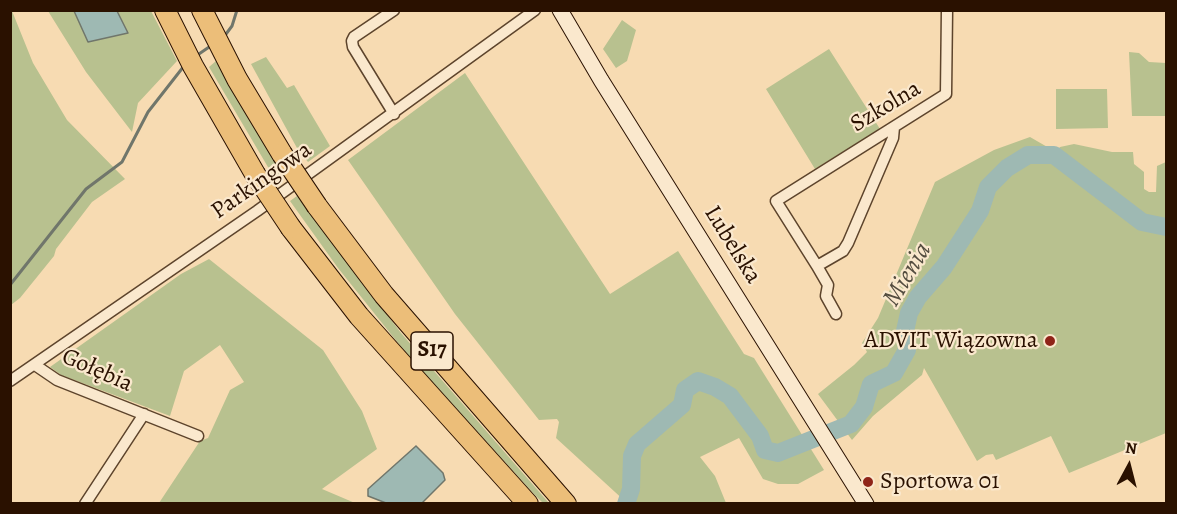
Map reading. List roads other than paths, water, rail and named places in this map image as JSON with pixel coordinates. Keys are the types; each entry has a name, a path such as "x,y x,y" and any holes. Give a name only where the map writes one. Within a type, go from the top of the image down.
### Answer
{"highway":[{"name":"S17","path":"165,10 212,100 255,174 291,228 359,316 528,504"},
{"name":"S17","path":"205,17 237,79 316,206 384,295 560,497"}],"main road":[{"name":"Lubelska","path":"560,10 574,37 866,504"}],"street":[{"path":"394,10 354,37 352,41 353,47 394,114"},
{"name":"Parkingowa","path":"10,381 394,114 535,10"},
{"name":"Szkolna","path":"817,266 776,201 942,97 948,90 947,10"},
{"path":"836,314 826,296 828,285 817,266 843,251 848,243 893,138 894,127"},
{"name":"Gołębia","path":"35,364 57,380 198,436"},
{"name":"Gołębia","path":"86,504 144,414"}],"water":[{"path":"74,11 117,11 128,33 88,42"},
{"path":"416,446 443,473 445,480 422,503 386,503 368,496 368,489"}],"waterway":[{"path":"223,38 232,26 237,10"},
{"path":"196,56 212,45"},
{"path":"10,285 86,189 122,162 148,112 184,66"},
{"name":"Mienia","path":"626,504 631,489 632,456 637,444 682,405 685,390 698,381 730,396 760,436 765,450 778,453 851,424 864,407 871,384 894,373 907,350 905,331 909,313 918,297 944,267 980,211 988,187 1007,168 1028,155 1054,155 1142,222 1166,227"}],"place":[{"name":"ADVIT Wiązowna","path":"1050,341"},
{"name":"Sportowa 01","path":"868,482"}]}
